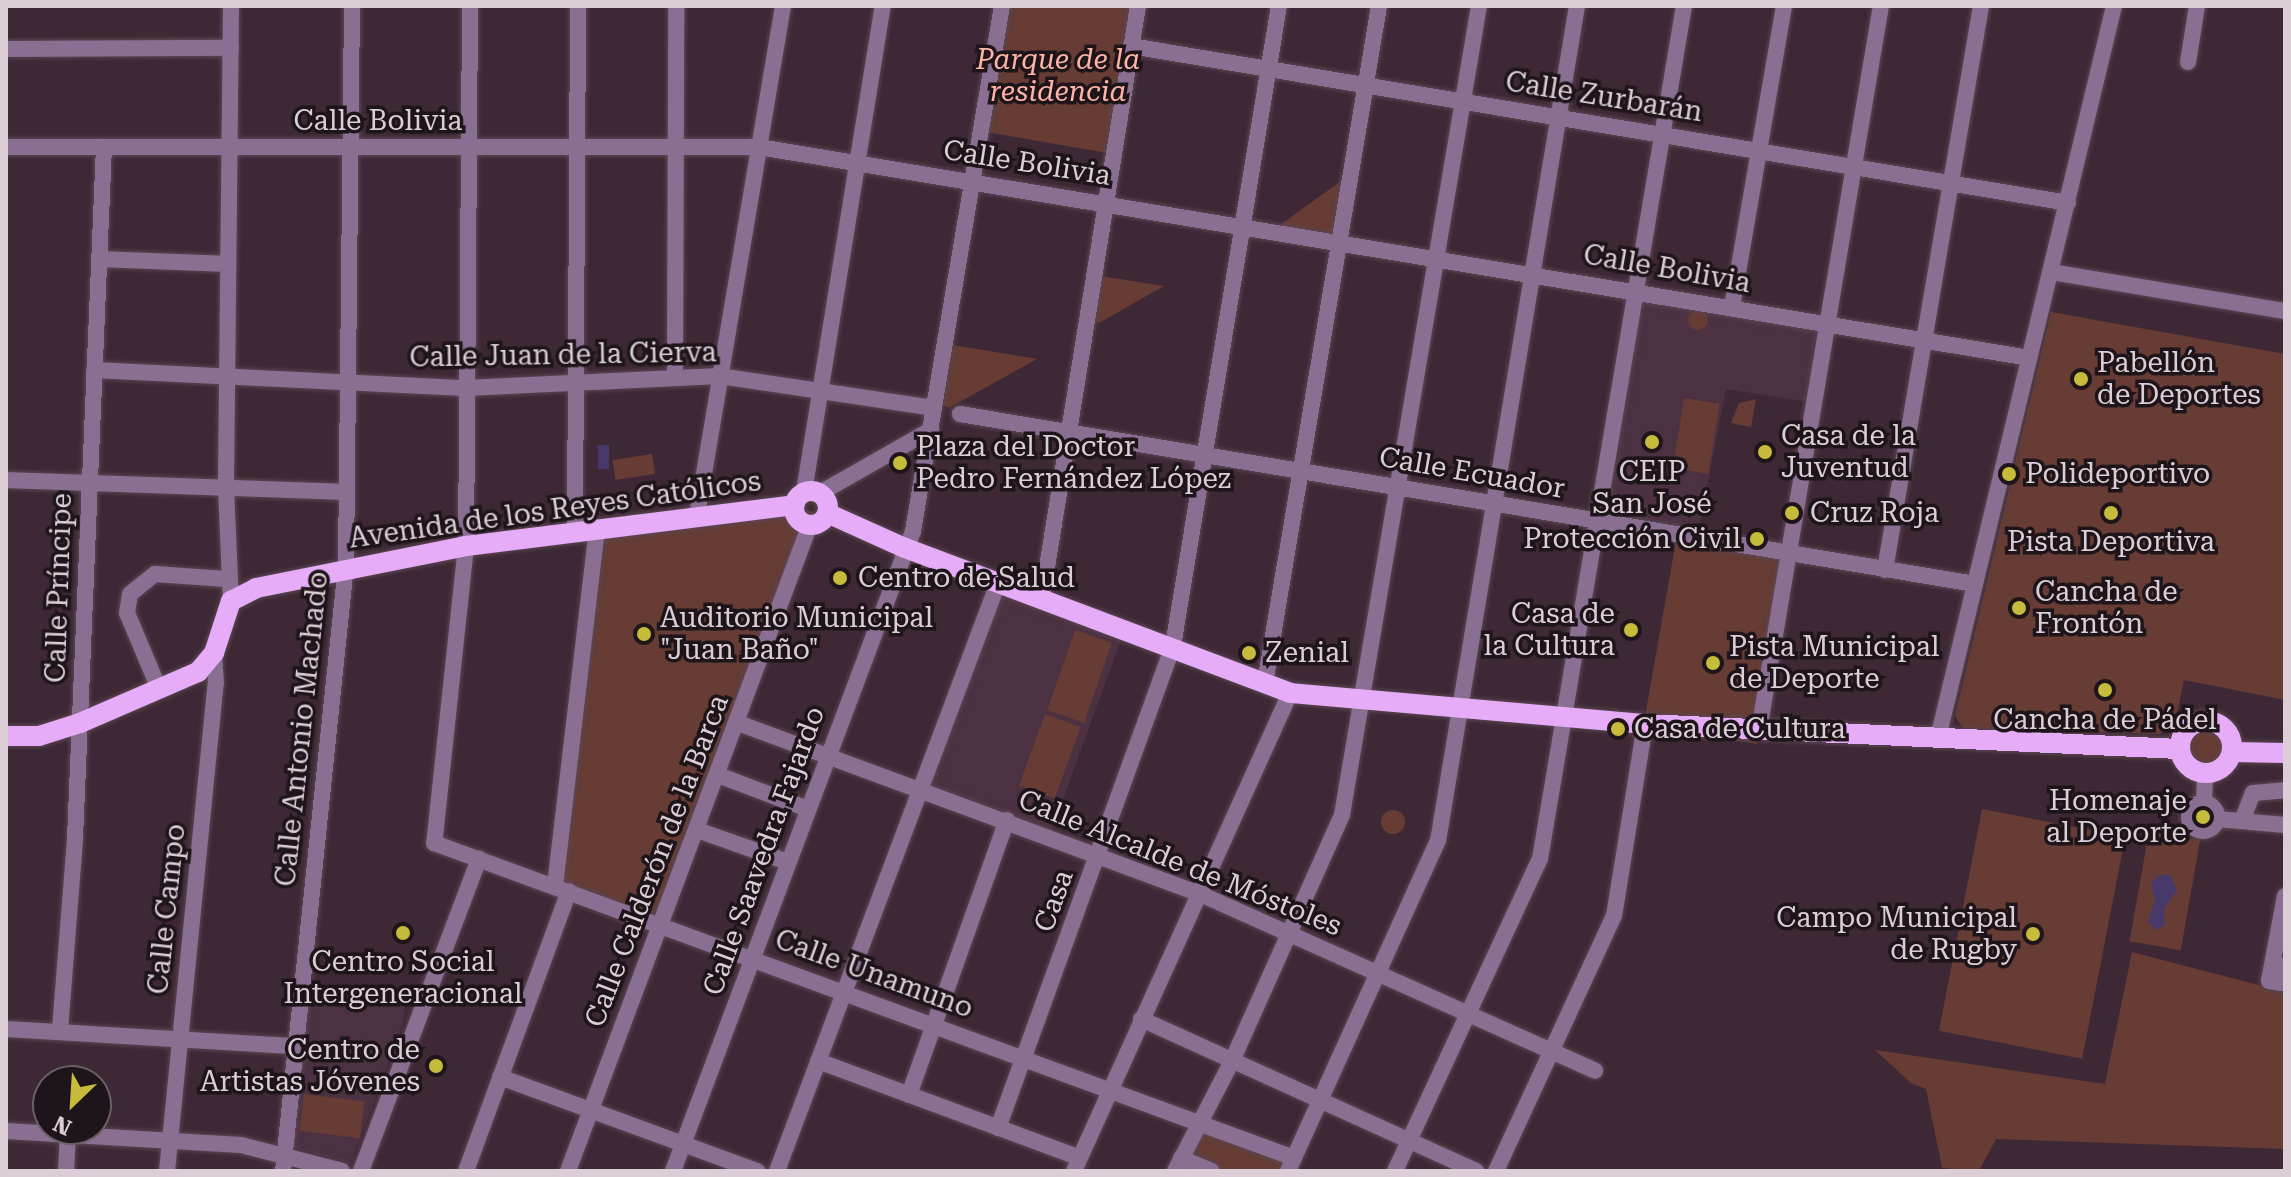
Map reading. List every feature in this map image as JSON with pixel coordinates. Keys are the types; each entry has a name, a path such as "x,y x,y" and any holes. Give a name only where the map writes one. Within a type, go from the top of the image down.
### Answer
{"main road":[{"name":"Avenida de los Reyes Católicos","path":"231,601 256,588 346,566 466,546 575,529 811,506"},
{"path":"811,506 905,548 1173,646 1290,693 1459,711 1645,724 2180,749"},
{"path":"6,736 39,736 80,723 198,672 214,653 231,601"},
{"path":"2212,721 2227,731 2232,752 2219,770 2205,773 2185,763 2180,749 2187,729 2212,721"},
{"path":"2232,752 2285,753"}],"street":[{"path":"231,6 226,488 226,579 231,601"},
{"name":"Calle Antonio Machado","path":"283,1171 346,566 352,6"},
{"path":"466,546 470,6"},
{"path":"575,529 578,6"},
{"path":"675,377 676,6"},
{"path":"697,515 783,6"},
{"name":"Calle Calderón de la Barca","path":"568,1171 738,723 811,506 818,388 883,6"},
{"name":"Calle Saavedra Fajardo","path":"673,1171 913,531 1002,6"},
{"path":"1042,598 1138,6"},
{"name":"Casa","path":"998,1128 1173,646 1279,6"},
{"path":"1265,683 1379,6"},
{"path":"1211,1171 1178,1165 1232,1061 1342,815 1479,6"},
{"path":"1291,1164 1438,841 1577,6"},
{"path":"1395,1171 1540,859 1684,6"},
{"path":"1732,307 1784,6"},
{"path":"1759,730 1881,6"},
{"path":"1885,570 1981,6"},
{"path":"1938,738 2114,6"},
{"path":"2188,62 2197,6"},
{"name":"Calle Zurbarán","path":"1131,46 1952,181 2068,203"},
{"path":"6,49 231,48"},
{"name":"Calle Bolivia","path":"6,147 759,147 1638,290 2029,358"},
{"name":"Calle Príncipe","path":"60,1030 80,723 104,147"},
{"path":"100,259 228,264"},
{"path":"2051,272 2285,311"},
{"name":"Calle Juan de la Cierva","path":"94,370 465,388 720,376 818,388 934,408"},
{"name":"Calle Ecuador","path":"960,414 1975,584"},
{"path":"811,506 931,430"},
{"path":"6,480 347,492"},
{"path":"466,1171 562,888 597,527"},
{"name":"Calle Unamuno","path":"466,546 434,843 1111,1088 1200,1122 1291,1164"},
{"path":"159,689 127,613 130,594 155,574 226,579"},
{"path":"777,1171 998,583"},
{"name":"Calle Campo","path":"167,1171 216,683 214,653"},
{"path":"818,1061 998,1128 1077,1165 1290,693"},
{"name":"Calle Alcalde de Móstoles","path":"738,723 1198,893 1595,1071"},
{"path":"1496,1171 1614,916 1645,724"},
{"path":"2204,804 2205,773"},
{"path":"718,775 808,809"},
{"path":"2242,821 2253,793 2285,790"},
{"path":"2204,804 2215,810 2217,819 2209,830 2193,827 2192,809 2204,804"},
{"path":"2217,819 2285,825"},
{"path":"909,1095 1007,820"},
{"path":"697,830 788,862"},
{"path":"361,1171 479,859"},
{"path":"2285,896 2269,981 2282,983 2285,965"},
{"path":"1141,1019 1476,1171"},
{"path":"6,1029 181,1036 296,1046"},
{"path":"500,1077 757,1171"},
{"path":"6,1131 32,1132"},
{"path":"112,1137 284,1153 342,1171"},
{"path":"66,1171 67,1145"}],"shaded area":[{"path":"1638,290 1821,321 1808,402 1726,389 1697,538 1596,521"},
{"path":"598,445 609,445 609,469 598,469"},
{"path":"998,583 1125,629 1050,836 923,790"},
{"path":"2159,875 2170,875 2177,890 2164,909 2165,925 2156,930 2148,922 2155,900 2151,883"},
{"path":"308,990 406,1001 403,1024 351,1163 292,1147"}],"green space":[{"name":"Parque de la residencia","path":"1002,6 1138,6 1114,154 980,131"},
{"path":"1352,173 1340,242 1275,229 1280,225"},
{"path":"1101,276 1164,286 1099,323 1093,319"},
{"path":"1698,310 1705,313 1708,320 1705,327 1698,330 1691,327 1688,320 1691,313"},
{"path":"2051,312 2285,354 2285,700 2184,680 2175,723 2159,734 1963,728 1955,716"},
{"path":"952,345 1037,359 949,408 943,405"},
{"path":"1684,398 1720,404 1708,474 1673,468"},
{"path":"1756,399 1751,427 1731,423 1739,403"},
{"path":"652,454 655,474 616,480 612,460"},
{"path":"797,507 815,513 661,923 555,886 597,527"},
{"name":"Pista Municipal de Deporte","path":"1677,535 1790,555 1757,744 1644,724"},
{"path":"1075,630 1112,643 1084,723 1047,710"},
{"path":"1045,714 1081,727 1055,798 1019,785"},
{"path":"2206,724 2223,730 2229,747 2223,764 2206,770 2189,764 2183,747 2189,730"},
{"name":"Campo Municipal de Rugby","path":"1982,809 2125,837 2082,1059 1939,1031"},
{"path":"1393,810 1404,817 1405,822 1398,833 1393,834 1382,827 1381,822 1388,811"},
{"path":"2149,831 2200,840 2181,950 2130,941"},
{"path":"2132,952 2285,992 2285,1149 1996,1139 1979,1171 1942,1168 1926,1089 1911,1083 1875,1050 2105,1084"},
{"path":"304,1094 365,1101 360,1138 299,1131"},
{"path":"1200,1122 1294,1158 1288,1171 1211,1171 1181,1158"}],"place":[{"name":"Pabellón de Deportes","path":"2081,379"},
{"name":"CEIP San José","path":"1652,442"},
{"name":"Casa de la Juventud","path":"1765,452"},
{"name":"Plaza del Doctor Pedro Fernández López","path":"900,463"},
{"name":"Polideportivo","path":"2009,474"},
{"name":"Cruz Roja","path":"1792,513"},
{"name":"Pista Deportiva","path":"2111,513"},
{"name":"Protección Civil","path":"1757,539"},
{"name":"Centro de Salud","path":"840,578"},
{"name":"Cancha de Frontón","path":"2019,608"},
{"name":"Casa de la Cultura","path":"1631,630"},
{"name":"Auditorio Municipal \"Juan Baño\"","path":"644,634"},
{"name":"Zenial","path":"1249,653"},
{"name":"Pista Municipal de Deporte","path":"1713,663"},
{"name":"Cancha de Pádel","path":"2105,690"},
{"name":"Casa de Cultura","path":"1618,729"},
{"name":"Homenaje al Deporte","path":"2203,817"},
{"name":"Centro Social Intergeneracional","path":"403,933"},
{"name":"Campo Municipal de Rugby","path":"2033,934"},
{"name":"Centro de Artistas Jóvenes","path":"436,1066"}]}
